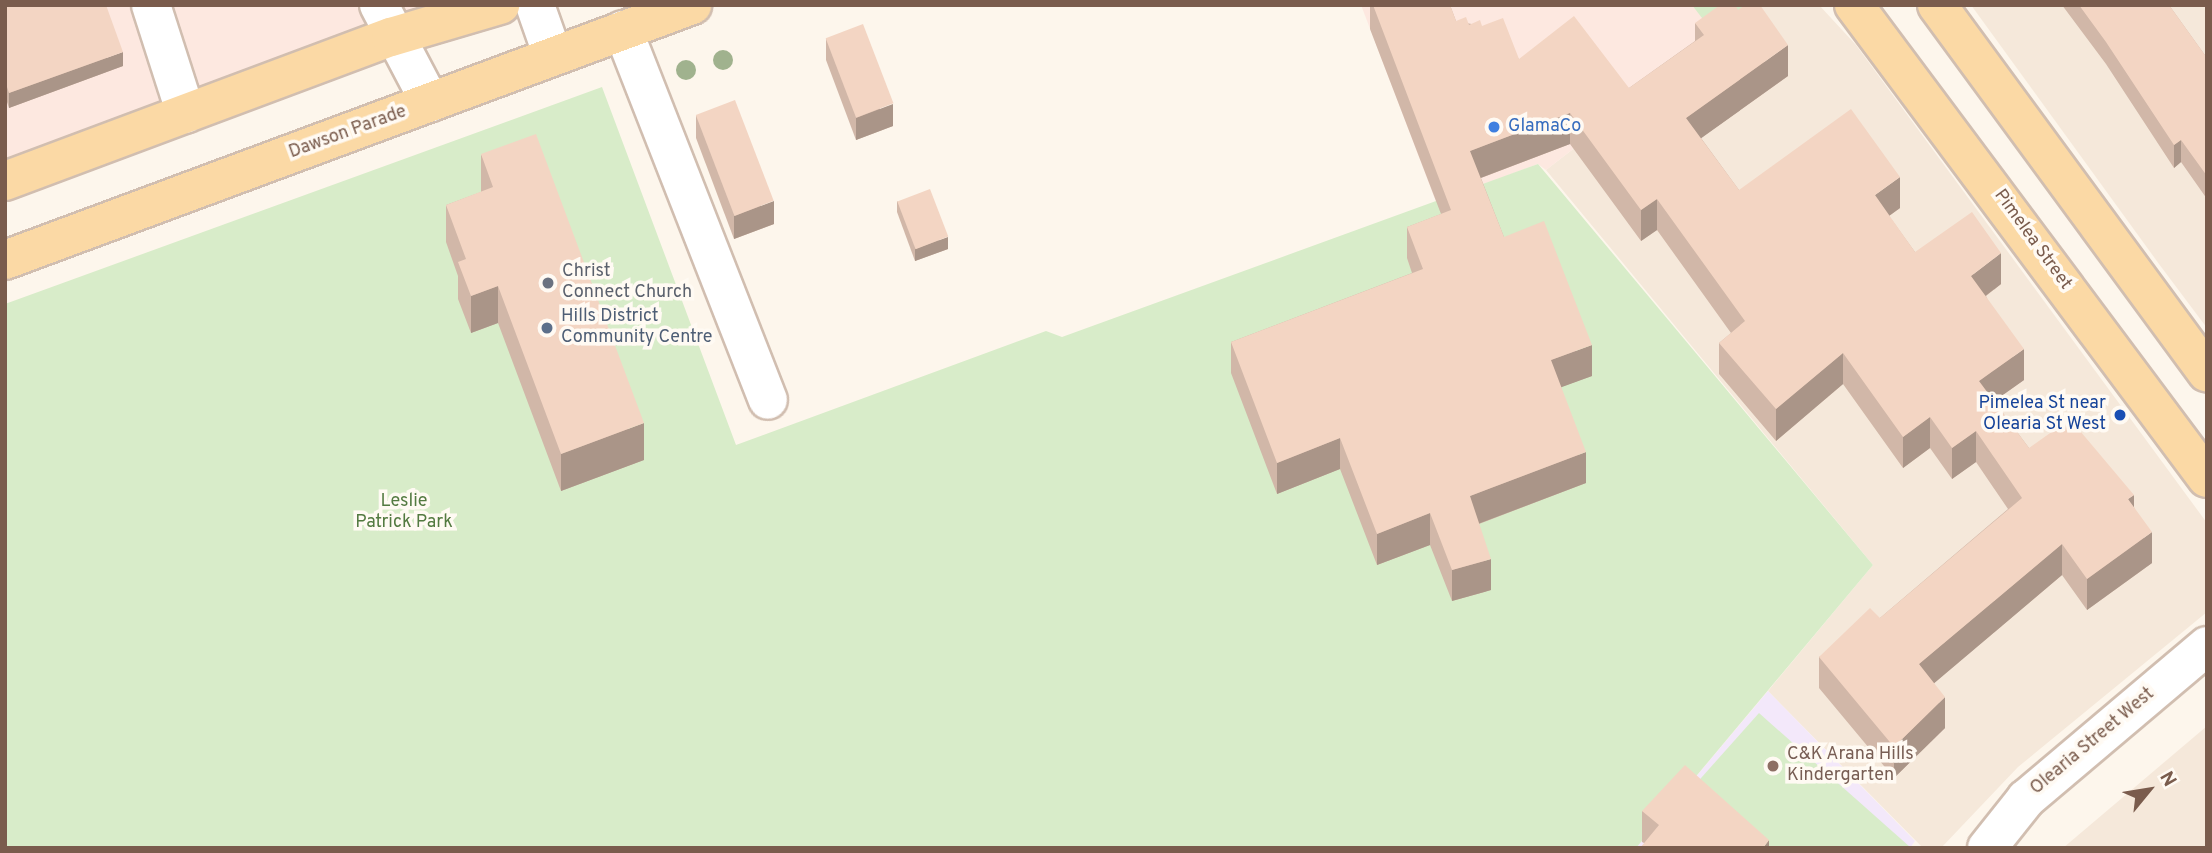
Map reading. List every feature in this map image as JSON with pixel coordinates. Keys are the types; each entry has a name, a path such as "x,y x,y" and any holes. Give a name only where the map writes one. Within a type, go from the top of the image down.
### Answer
{"main road":[{"path":"5,181 186,114 385,21 500,5"},
{"name":"Dawson Parade","path":"5,260 691,5"},
{"name":"Pimelea Street","path":"1854,5 2207,478"},
{"path":"1937,5 2207,373"}],"street":[{"path":"151,5 186,114"},
{"path":"535,5 553,56"},
{"path":"385,21 430,102"},
{"path":"623,30 768,400"},
{"name":"Olearia Street West","path":"1987,848 2026,799 2207,646"}],"shaded area":[{"path":"5,5 422,5 5,161"},
{"path":"1361,5 1759,5 1546,170 1538,164 1436,202"},
{"path":"1759,5 1819,5 1856,45 2207,523 2207,612 2018,767 1941,848 1923,848 1768,691 1873,565 1546,170"},
{"path":"1971,5 2207,5 2207,328 2159,264"},
{"name":"C&K Arana Hills Kindergarten","path":"1768,691 1915,841 1910,848 1636,848"},
{"path":"2207,726 2207,848 2063,848"}],"green space":[{"path":"1692,5 1747,5 1712,31"},
{"name":"Leslie Patrick Park","path":"602,87 736,445 1046,331 1062,337 1538,164 1873,565 1636,848 5,848 5,304"},
{"name":"C&K Arana Hills Kindergarten","path":"1759,713 1910,847 1743,848 1685,796"}],"building":[{"path":"5,5 106,5 123,52 9,93 5,81"},
{"path":"1373,5 1450,5 1456,21 1466,17 1469,25 1480,20 1482,26 1503,18 1519,59 1574,16 1629,88 1704,35 1695,23 1720,5 1735,5 1738,10 1745,5 1760,5 1788,45 1686,118 1739,190 1851,109 1900,177 1875,195 1915,252 1972,212 2001,253 1971,276 2024,349 1979,381 2029,448 2070,419 2134,495 2128,499 2152,532 2087,579 2062,544 1919,664 1945,697 1894,747 1819,657 1870,608 1880,618 2022,498 1976,431 1952,448 1930,417 1903,437 1843,353 1776,409 1719,343 1745,321 1657,199 1641,210 1570,113 1470,151 1504,237 1544,221 1592,345 1551,360 1586,452 1470,496 1491,559 1452,570 1430,513 1377,534 1340,438 1277,463 1231,342 1423,269 1407,227 1451,210"},
{"path":"2079,5 2169,5 2207,58 2207,176 2181,140 2174,145"},
{"path":"863,24 893,103 856,118 826,38"},
{"path":"735,100 774,201 734,216 696,115"},
{"name":"Hills District Community Centre","path":"536,134 644,423 561,454 498,286 471,296 458,262 466,259 446,205 493,187 481,154"},
{"path":"930,189 948,237 916,249 897,202"},
{"path":"1685,765 1769,840 1763,848 1640,848 1659,825 1642,811"}],"place":[{"name":"GlamaCo","path":"1494,127"},
{"name":"Christ Connect Church","path":"548,283"},
{"name":"Hills District Community Centre","path":"547,328"},
{"name":"Pimelea St near Olearia St West","path":"2120,415"},
{"name":"C&K Arana Hills Kindergarten","path":"1773,766"}]}
